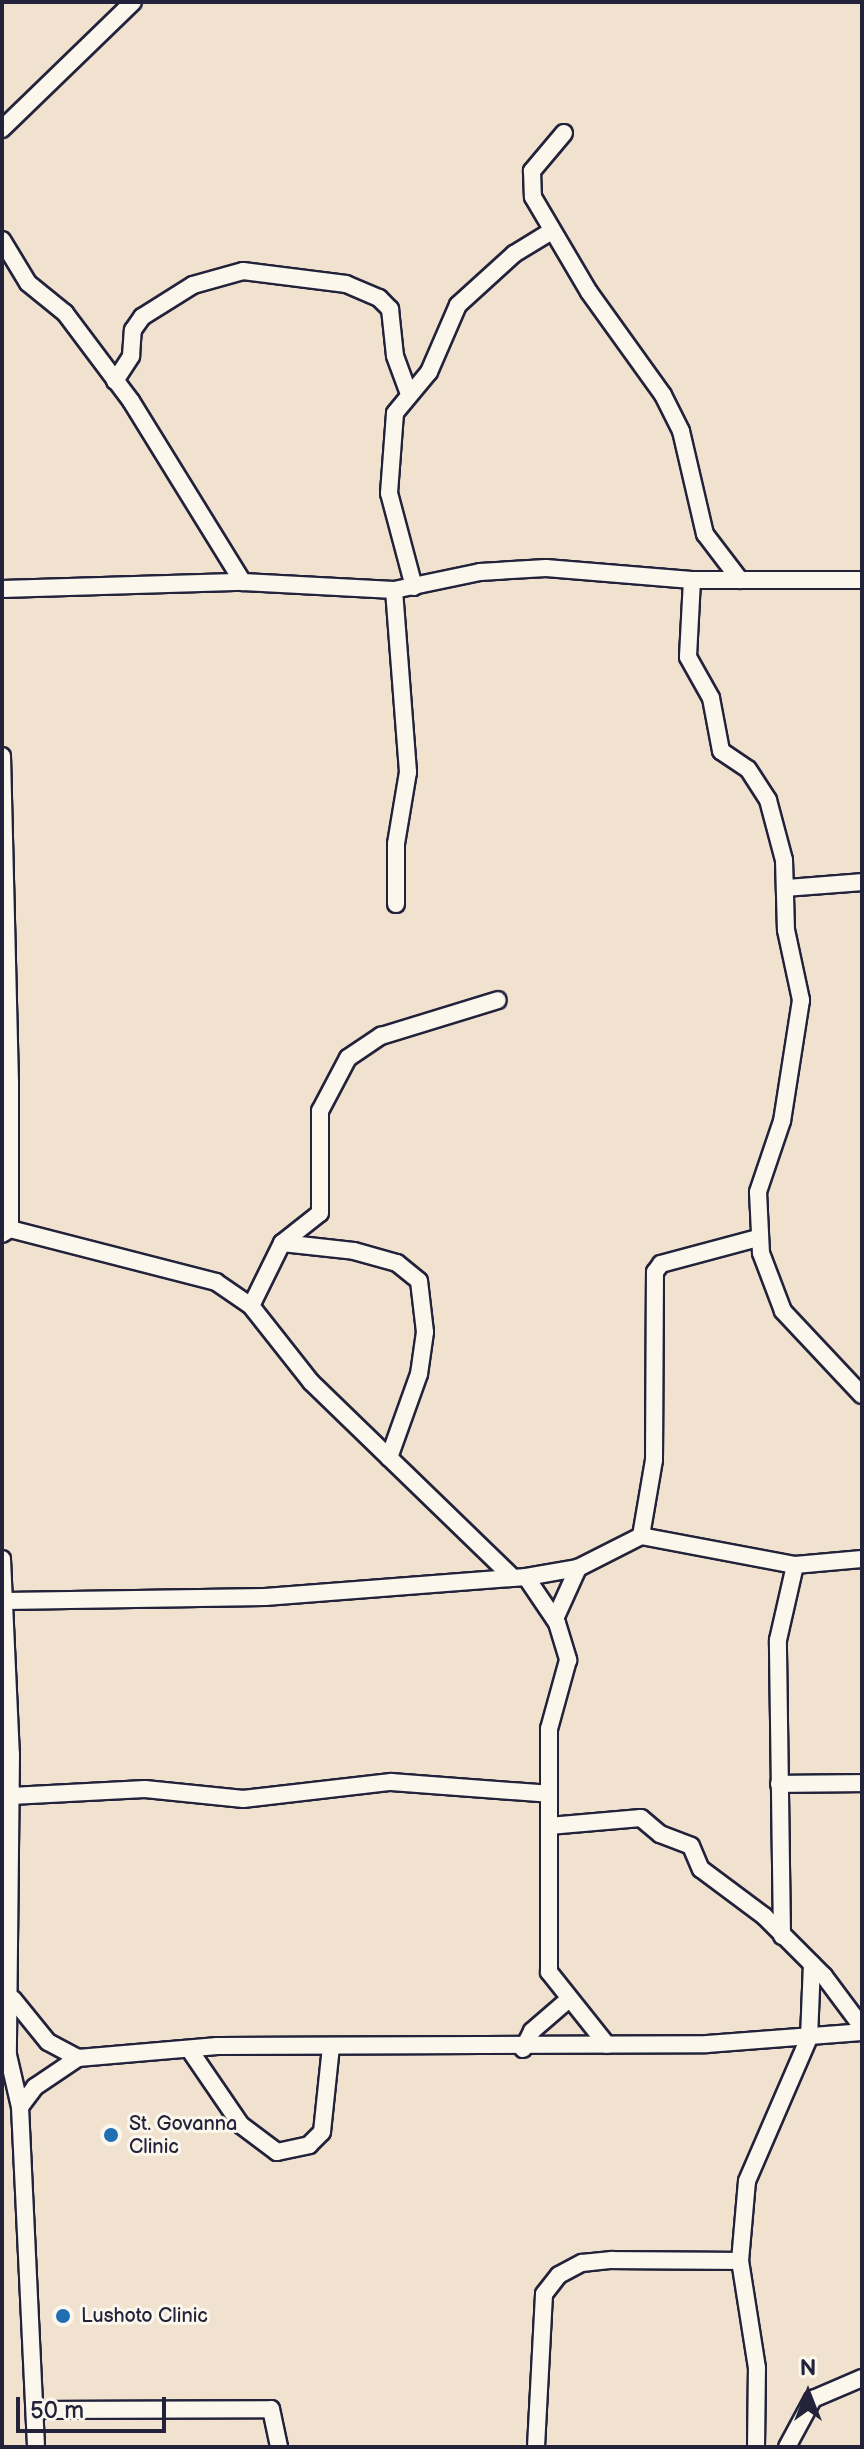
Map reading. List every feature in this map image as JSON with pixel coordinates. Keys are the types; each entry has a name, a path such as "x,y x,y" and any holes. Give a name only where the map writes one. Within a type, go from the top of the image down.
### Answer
{"street":[{"path":"2,129 124,5"},
{"path":"564,133 532,171 533,197 550,232 668,404 681,431 705,534 740,580"},
{"path":"414,587 387,464 395,413 432,366 458,305 514,254 550,232"},
{"path":"2,240 28,283 65,313 115,381 243,582"},
{"path":"115,381 131,356 133,330 142,317 193,285 243,271 346,284 379,298 391,314 395,356 409,394"},
{"path":"2,589 243,582 394,590 505,569 692,580 862,580"},
{"path":"692,580 688,657 711,698 721,751 762,785 786,888 786,930 801,1000 782,1121 758,1192 758,1238 783,1311 862,1395"},
{"path":"394,590 408,772 396,844 396,904"},
{"path":"2,756 6,1231 51,1244 190,1272 251,1306 311,1382 518,1576 555,1619 568,1677 552,1707 549,1972 607,2045"},
{"path":"786,888 862,882"},
{"path":"251,1306 282,1243 320,1213 320,1111 348,1058 381,1036 498,1000"},
{"path":"641,1536 654,1460 655,1272 661,1264 758,1238"},
{"path":"282,1243 354,1251 397,1263 419,1281 425,1332 419,1374 389,1458"},
{"path":"5,1601 352,1593 578,1568 641,1536 795,1565 862,1559"},
{"path":"2,1559 11,1796 13,1999 5,2055 20,2107 36,2447"},
{"path":"782,1936 778,1640 795,1565"},
{"path":"555,1619 578,1568"},
{"path":"11,1796 145,1789 243,1799 391,1782 549,1794"},
{"path":"779,1784 862,1783"},
{"path":"20,2107 52,2073 78,2058 189,2049 331,2046 523,2049 809,2038 862,2030 812,1964 745,1898 701,1869 691,1846 641,1818 549,1826"},
{"path":"756,2447 757,2368 740,2261 747,2181 809,2038 812,1964"},
{"path":"13,1999 48,2042 78,2058"},
{"path":"523,2049 532,2031 569,1999"},
{"path":"189,2049 241,2125 277,2152 309,2145 322,2132 331,2046"},
{"path":"536,2447 544,2294 559,2275 582,2263 612,2260 740,2261"},
{"path":"787,2447 813,2399 862,2378"},
{"path":"35,2410 271,2409 278,2420 279,2447"}],"place":[{"name":"St. Govanna Clinic","path":"111,2135"},
{"name":"Lushoto Clinic","path":"63,2316"}]}
